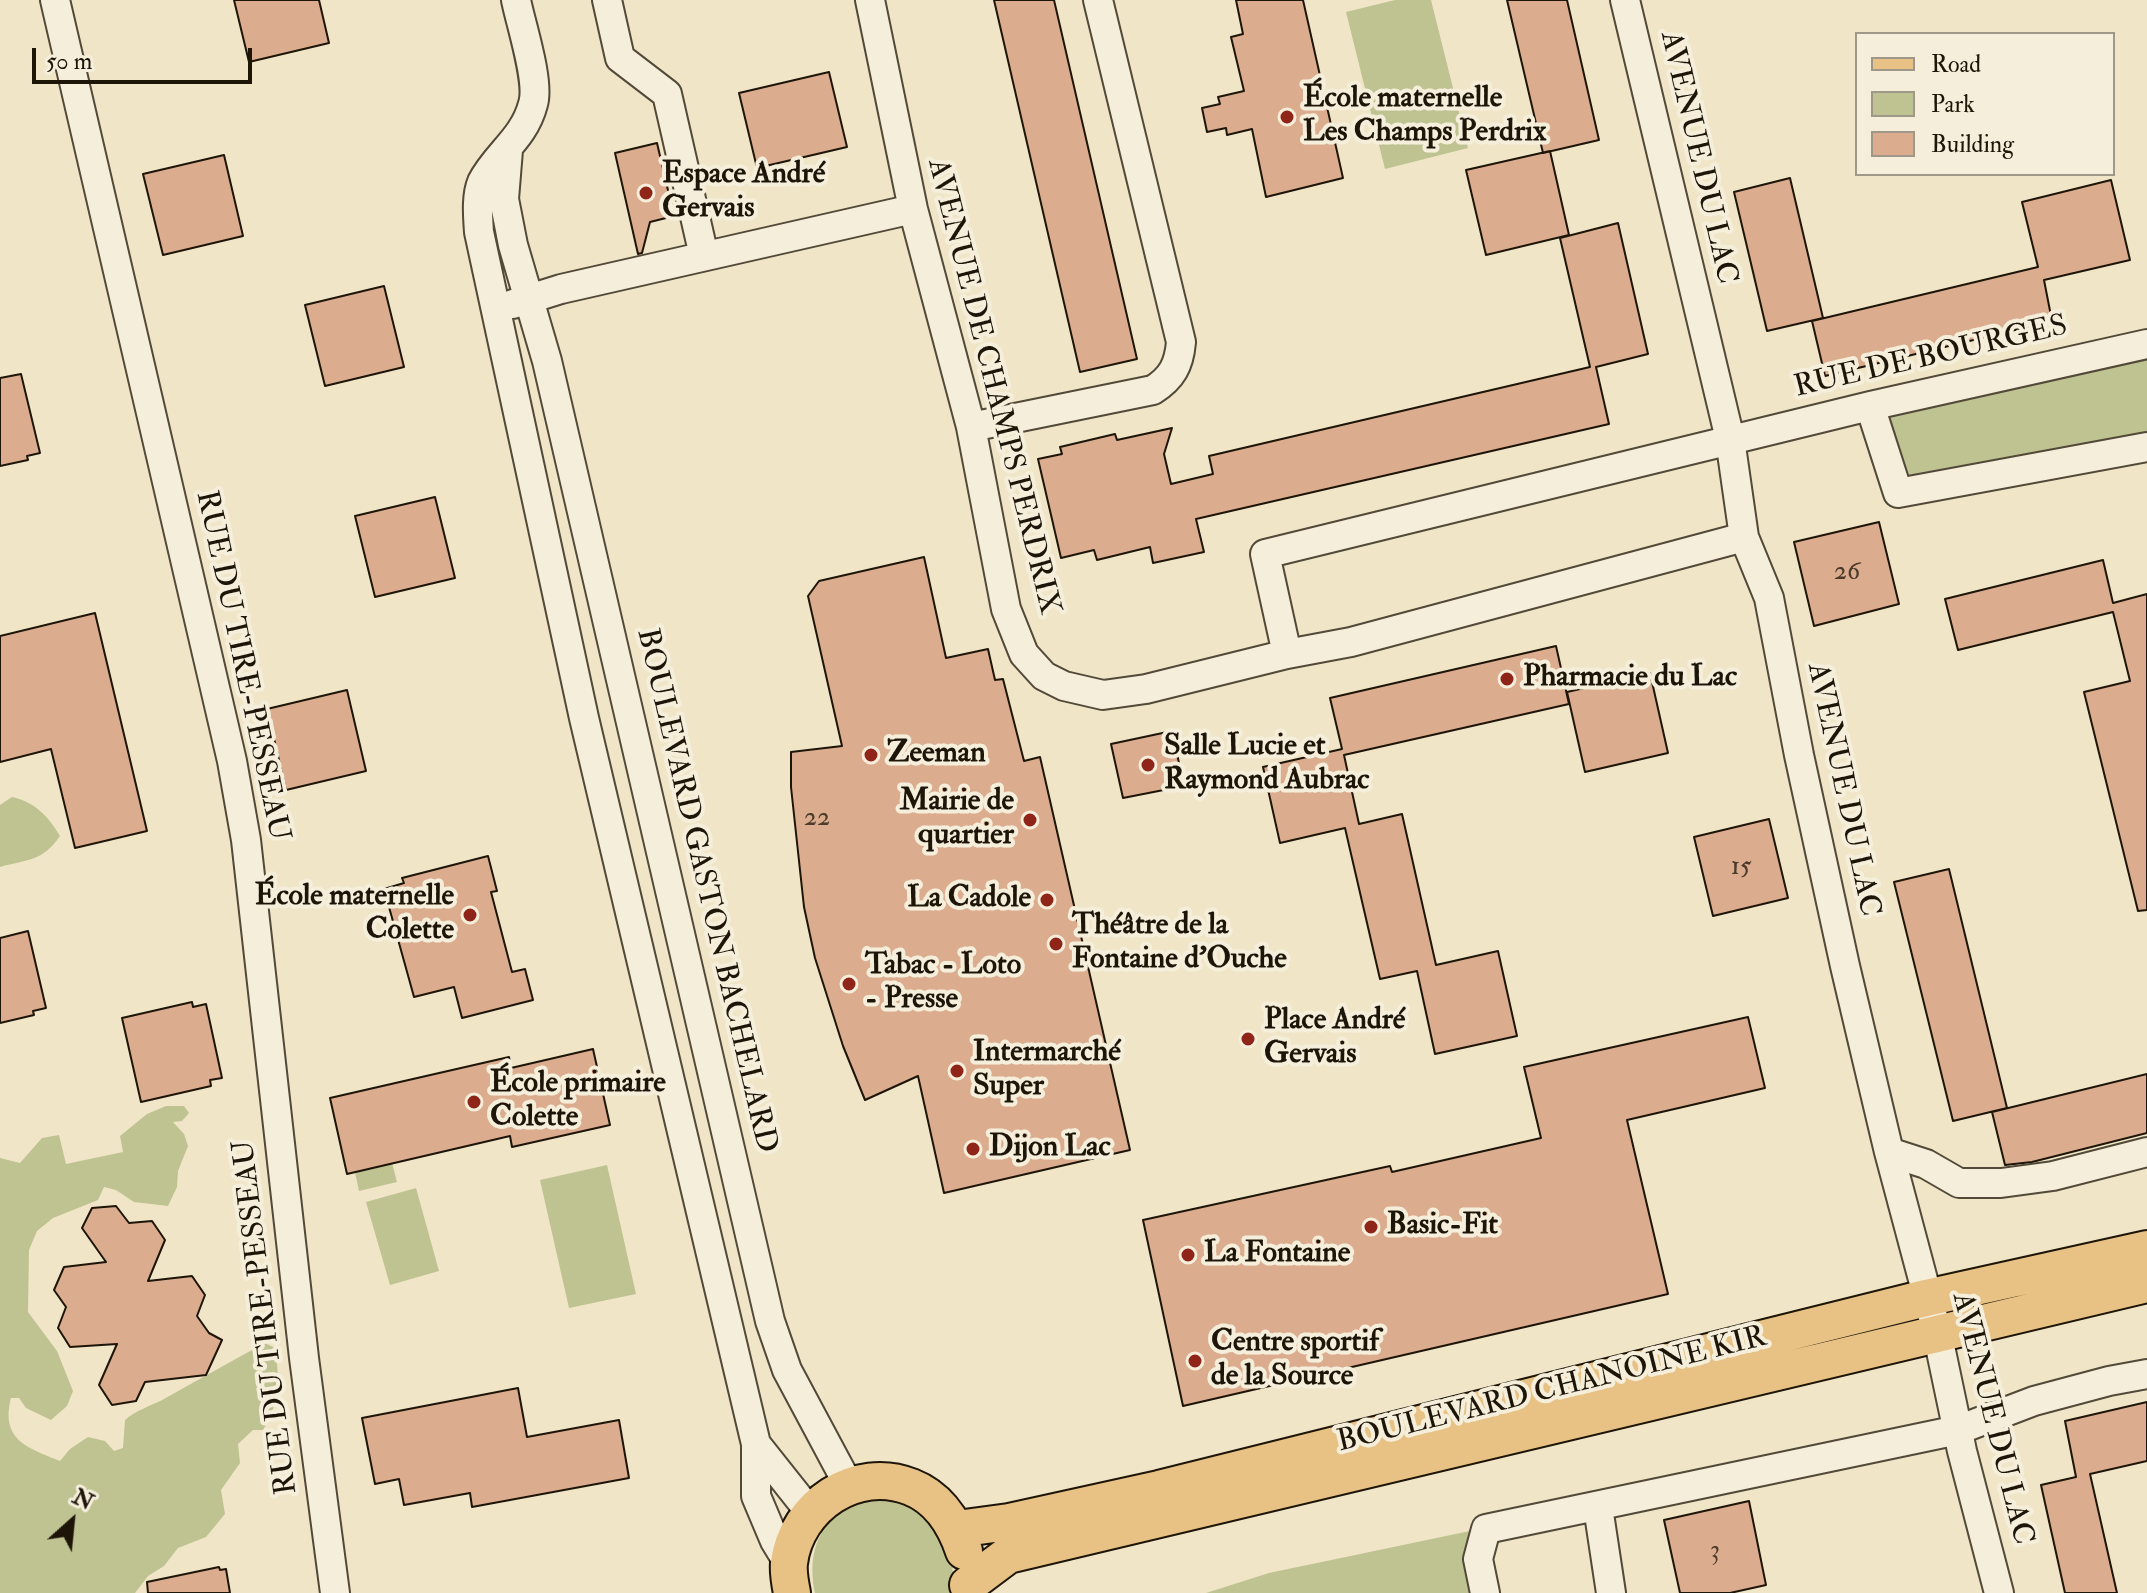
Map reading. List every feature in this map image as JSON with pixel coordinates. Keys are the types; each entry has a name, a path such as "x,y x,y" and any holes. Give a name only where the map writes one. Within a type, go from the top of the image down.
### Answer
{"main road":[{"name":"BOULEVARD CHANOINE KIR","path":"957,1529 1009,1522 1202,1479 1926,1298 2147,1249"},
{"name":"BOULEVARD CHANOINE KIR","path":"966,1589 1008,1555 2147,1284"},
{"path":"790,1578 796,1536 810,1512 828,1496 849,1486 875,1481 911,1487 944,1511 957,1529 966,1560 966,1589"}],"street":[{"name":"RUE DU TIRE-PESSEAU","path":"55,0 232,761 246,840 304,1358 335,1593"},
{"name":"BOULEVARD GASTON BACHELARD","path":"516,0 535,92 525,125 482,183 478,208 479,232 584,718 756,1444 756,1496 790,1578"},
{"path":"607,0 620,58 667,94 704,256"},
{"name":"AVENUE DE CHAMPS PERDRIX","path":"870,0 913,209 971,427 1006,609 1024,654 1044,676 1064,686 1103,695 1146,689 1287,654 1351,642 1744,537"},
{"path":"971,427 1153,390 1165,383 1179,359 1181,342 1098,0"},
{"name":"AVENUE DU LAC","path":"1625,0 1730,439 1744,537 1769,598 1802,770 1889,1152 1937,1332 1999,1593"},
{"name":"BOULEVARD GASTON BACHELARD","path":"508,150 504,199 513,245 554,391 770,1321 787,1370 849,1486"},
{"path":"496,309 704,256 913,209"},
{"name":"RUE DE BOURGES","path":"1730,439 2147,344"},
{"path":"1870,406 1898,493 2147,447"},
{"path":"1287,654 1265,554 1730,439"},
{"path":"1889,1152 1926,1164 1959,1183 2001,1183 2053,1176 2147,1152"},
{"path":"1485,1593 1478,1559 1486,1529 1958,1430 2034,1401 2147,1374"},
{"name":"BOULEVARD GASTON BACHELARD","path":"756,1444 810,1512"},
{"path":"1598,1507 1611,1593"}],"green space":[{"path":"1395,0 1431,0 1468,148 1385,169 1346,12"},
{"path":"2147,347 2147,439 1903,482 1877,410"},
{"path":"12,797 28,802 40,811 60,836 40,855 0,867 0,805"},
{"path":"166,1106 184,1106 189,1113 182,1121 173,1122 184,1134 188,1146 178,1171 177,1187 168,1206 134,1202 116,1190 104,1187 98,1200 53,1218 37,1231 29,1250 28,1312 57,1351 73,1391 67,1406 51,1420 26,1408 19,1398 11,1398 9,1412 13,1433 37,1452 60,1461 70,1449 88,1437 105,1441 114,1451 123,1448 125,1420 129,1417 265,1343 275,1348 277,1358 278,1380 272,1411 263,1430 253,1430 238,1444 240,1463 221,1490 225,1514 206,1537 178,1548 135,1593 0,1593 0,1158 20,1163 42,1138 59,1135 66,1164 123,1152 120,1136 147,1114"},
{"path":"392,1163 397,1182 359,1191 355,1172"},
{"path":"607,1165 636,1294 569,1308 540,1180"},
{"path":"416,1188 439,1271 390,1285 366,1202"},
{"path":"886,1498 909,1504 929,1516 952,1556 953,1579 949,1593 815,1593 814,1556 818,1540 826,1527 836,1516 850,1508"},
{"path":"1489,1527 1477,1593 1206,1593 1269,1573"}],"building":[{"path":"234,0 319,0 329,43 249,62"},
{"path":"994,0 1054,0 1137,359 1080,372"},
{"path":"1236,0 1303,0 1343,178 1266,197 1252,129 1227,135 1226,128 1207,132 1202,108 1220,104 1218,97 1244,91 1231,37 1243,34"},
{"path":"1507,0 1567,0 1599,140 1543,153"},
{"path":"829,72 847,147 757,168 739,93"},
{"name":"Espace André Gervais","path":"657,143 674,216 650,222 642,253 638,254 615,153"},
{"path":"1550,151 1569,235 1486,255 1466,170"},
{"path":"224,155 243,236 163,255 143,174"},
{"path":"1790,178 1823,318 1767,331 1734,192"},
{"path":"2111,180 2130,260 2044,280 2052,321 1825,376 1812,321 2038,267 2022,202"},
{"path":"1618,223 1648,354 1596,367 1609,424 1196,519 1204,552 1153,563 1150,547 1097,560 1094,550 1061,558 1038,459 1062,454 1060,447 1115,434 1117,440 1172,428 1164,454 1171,484 1213,474 1209,456 1590,367 1560,238"},
{"path":"384,286 404,367 325,386 305,305"},
{"path":"21,374 40,453 27,456 28,460 0,466 0,378"},
{"path":"435,497 455,578 375,597 355,516"},
{"path":"1879,522 1899,604 1814,626 1794,542"},
{"path":"924,557 946,658 988,649 995,680 1003,679 1024,761 1040,757 1130,1150 944,1193 918,1076 865,1100 843,1046 815,958 804,907 791,787 791,752 842,746 808,596 819,581"},
{"path":"2103,560 2113,603 2147,594 2147,910 2138,911 2084,692 2130,681 2113,612 1958,650 1945,599"},
{"path":"95,613 147,831 75,848 51,749 0,762 0,636"},
{"path":"1556,646 1569,704 1344,755 1359,824 1402,814 1436,965 1498,951 1517,1036 1435,1054 1417,971 1380,979 1345,828 1280,843 1263,767 1342,749 1330,698"},
{"path":"1650,673 1668,753 1585,772 1567,692"},
{"path":"347,690 366,771 286,790 267,709"},
{"name":"Salle Lucie et Raymond Aubrac","path":"1172,731 1184,786 1123,798 1111,744"},
{"path":"1769,819 1788,898 1713,916 1694,837"},
{"path":"488,856 497,891 491,892 512,972 525,969 533,1000 462,1018 454,987 414,997 384,889 404,883 402,878"},
{"path":"1949,869 2007,1108 1953,1121 1894,882"},
{"path":"28,931 46,1008 33,1011 34,1015 0,1023 0,938"},
{"path":"192,1002 193,1007 206,1004 222,1078 210,1080 211,1086 141,1102 122,1018"},
{"path":"1748,1017 1765,1088 1627,1120 1668,1294 1183,1406 1143,1220 1390,1166 1392,1172 1541,1138 1524,1067"},
{"path":"593,1049 610,1125 512,1147 510,1136 347,1174 330,1098 509,1057 511,1068"},
{"path":"2147,1074 2147,1133 2032,1162 2005,1165 1992,1112"},
{"path":"116,1206 129,1223 152,1221 165,1240 148,1281 192,1276 205,1295 197,1316 209,1333 222,1340 206,1375 145,1382 136,1401 112,1405 99,1385 117,1344 70,1347 58,1328 66,1307 54,1290 64,1267 106,1262 82,1228 92,1208"},
{"path":"518,1388 527,1437 619,1420 629,1478 472,1507 470,1493 404,1505 399,1479 375,1484 362,1418"},
{"path":"2147,1402 2147,1461 2090,1474 2117,1593 2065,1593 2041,1485 2076,1477 2065,1421"},
{"path":"1749,1501 1766,1585 1730,1593 1680,1593 1664,1520"},
{"path":"219,1567 220,1570 226,1569 230,1593 148,1593 147,1582"}],"place":[{"name":"École maternelle Les Champs Perdrix","path":"1287,117"},
{"name":"Espace André Gervais","path":"646,193"},
{"name":"Pharmacie du Lac","path":"1507,679"},
{"name":"Zeeman","path":"871,755"},
{"name":"Salle Lucie et Raymond Aubrac","path":"1148,765"},
{"name":"Mairie de quartier","path":"1030,820"},
{"name":"La Cadole","path":"1047,900"},
{"name":"École maternelle Colette","path":"470,915"},
{"name":"Théâtre de la Fontaine d'Ouche","path":"1056,944"},
{"name":"Tabac - Loto - Presse","path":"849,984"},
{"name":"Place André Gervais","path":"1248,1039"},
{"name":"Intermarché Super","path":"957,1071"},
{"name":"École primaire Colette","path":"474,1102"},
{"name":"Dijon Lac","path":"973,1149"},
{"name":"Basic-Fit","path":"1371,1227"},
{"name":"La Fontaine","path":"1188,1255"},
{"name":"Centre sportif de la Source","path":"1195,1361"}]}
